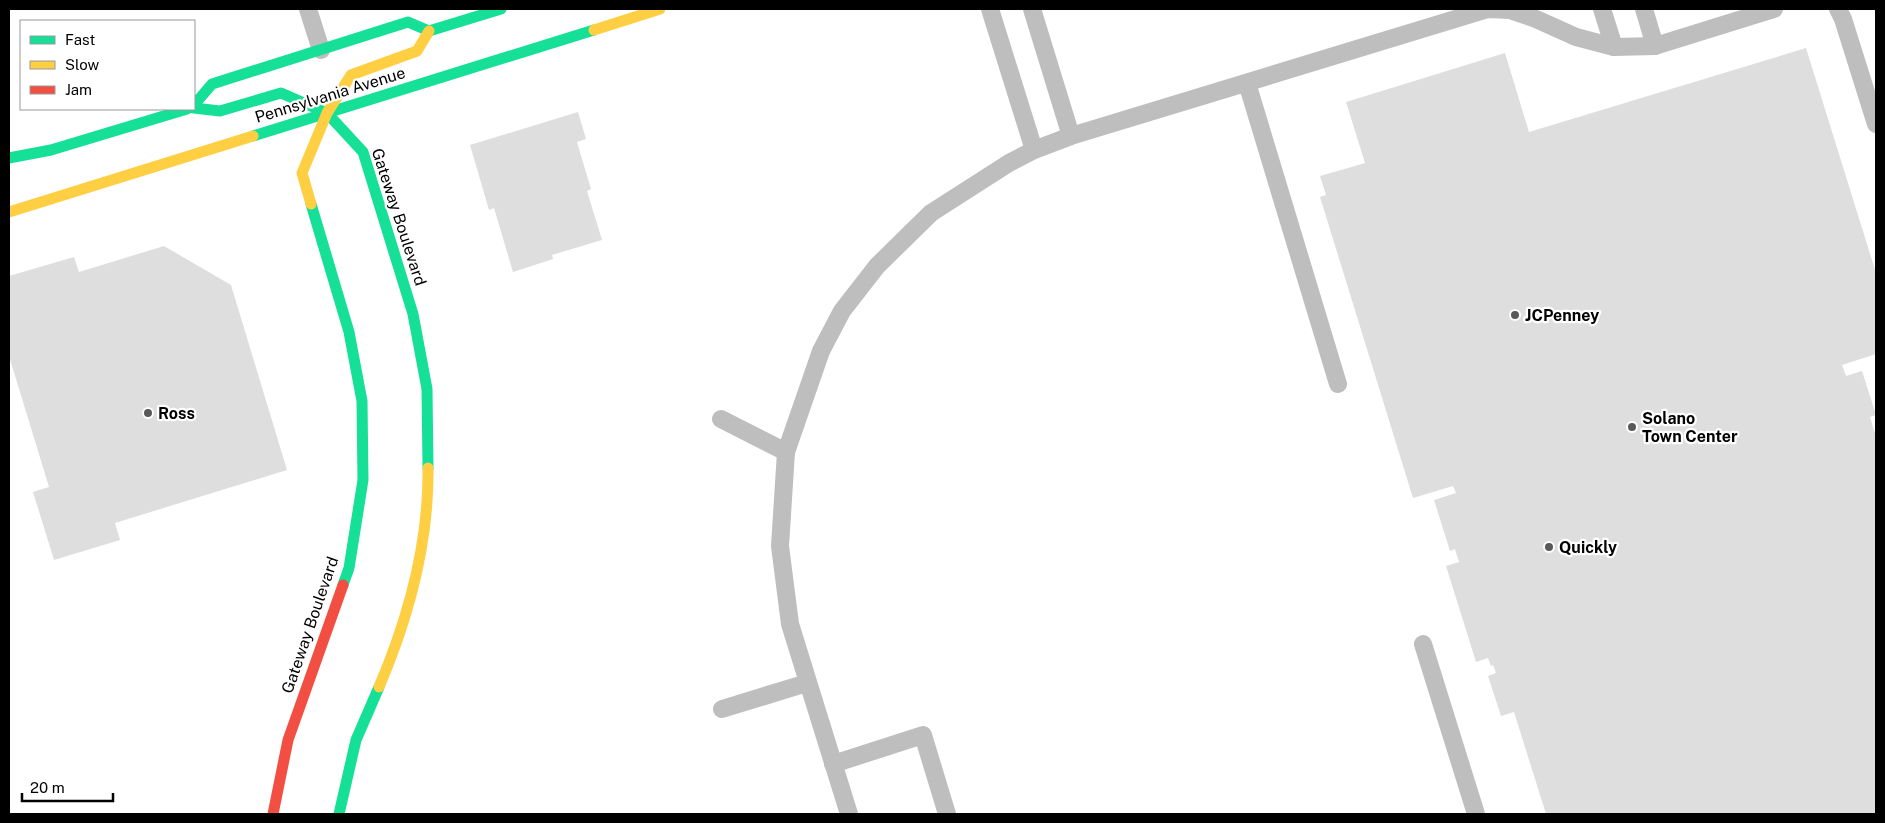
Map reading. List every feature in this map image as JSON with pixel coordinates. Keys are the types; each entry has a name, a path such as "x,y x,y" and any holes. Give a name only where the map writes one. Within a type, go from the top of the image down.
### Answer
{"main road":[{"path":"195,105 212,84 408,22 429,31 501,9"},
{"name":"Pennsylvania Avenue","path":"9,212 660,9"},
{"path":"195,106 220,111 281,93 327,113 350,75 417,50 429,31"},
{"path":"9,158 51,150 184,110"},
{"name":"Gateway Boulevard","path":"273,814 288,740 349,568 362,480 362,401 349,332 302,173 327,113 363,152 414,314 427,389 428,478 423,533 413,587 390,660 356,740 339,814"}],"lane":[{"path":"308,9 321,50"},
{"path":"990,9 1034,150"},
{"path":"1032,9 1071,136"},
{"path":"849,814 790,624 780,546 786,452 822,351 842,311 877,266 931,213 1009,163 1034,150 1071,136 1488,9 1541,14 1576,37 1614,47 1655,46 1774,9"},
{"path":"1602,9 1614,47"},
{"path":"1644,9 1655,46"},
{"path":"1838,9 1843,19 1876,124"},
{"path":"1247,82 1338,384"},
{"path":"721,419 786,452"},
{"path":"1423,644 1476,814"},
{"path":"722,709 807,683"},
{"path":"833,764 923,735 947,814"}],"building":[{"name":"Solano Town Center","path":"1806,48 1876,273 1876,354 1842,365 1846,376 1862,371 1876,415 1870,417 1876,437 1876,814 1546,814 1514,712 1501,716 1488,676 1496,673 1488,658 1476,662 1446,566 1459,562 1455,549 1450,551 1434,500 1456,493 1453,486 1413,498 1320,197 1326,195 1320,176 1365,163 1346,102 1505,53 1529,132"},
{"path":"578,112 586,139 577,142 591,189 587,191 602,240 552,255 553,259 513,272 494,208 489,210 470,145"},
{"name":"Ross","path":"164,246 231,285 287,470 115,523 120,540 54,560 33,492 49,487 9,356 9,276 74,257 79,272"}],"traffic: fast":[{"path":"195,104 212,84 408,22 429,31 501,9"},
{"path":"253,136 594,30"},
{"path":"195,108 220,111 281,93 327,113 363,152 413,314 427,389 428,468"},
{"path":"9,158 51,150 184,110"},
{"path":"311,204 349,332 362,401 363,480 349,568 343,585"},
{"path":"339,814 356,740 379,687"}],"traffic: slow":[{"path":"594,30 660,9"},
{"path":"311,204 302,173 327,113 351,75 417,51 429,31"},
{"path":"9,212 253,136"},
{"path":"379,687 399,634 415,580 425,524 428,468"}],"traffic: jam":[{"path":"273,814 288,740 343,585"}],"place":[{"name":"JCPenney","path":"1515,315"},
{"name":"Ross","path":"148,413"},
{"name":"Solano Town Center","path":"1632,427"},
{"name":"Quickly","path":"1549,547"}]}
